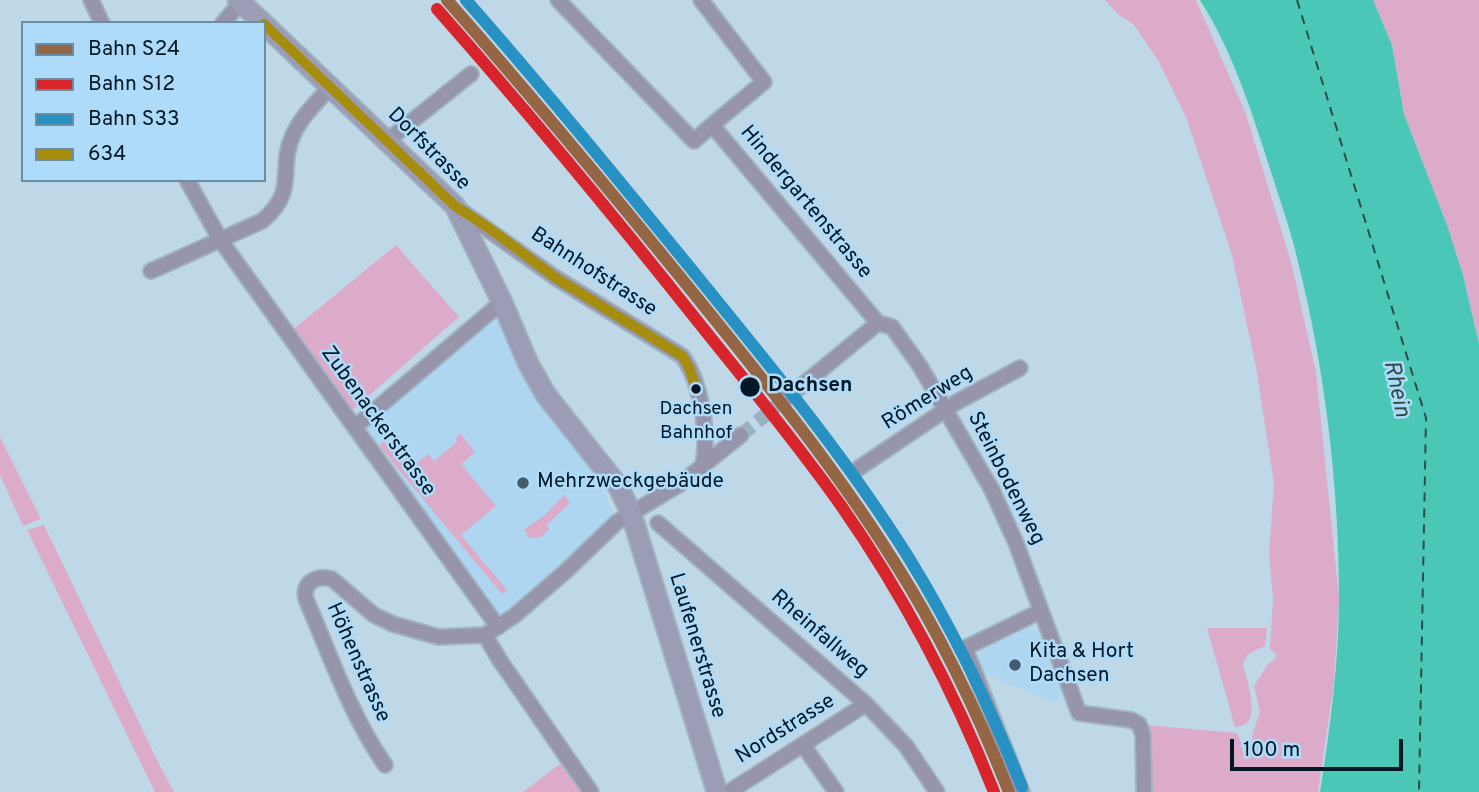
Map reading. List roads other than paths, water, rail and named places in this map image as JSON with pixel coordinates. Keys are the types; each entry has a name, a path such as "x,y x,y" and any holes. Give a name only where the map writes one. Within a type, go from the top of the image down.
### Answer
{"street":[{"path":"91,0 101,21"},
{"name":"Hindergartenstrasse","path":"558,0 694,141 712,125 878,323"},
{"path":"701,0 764,82 712,125"},
{"path":"225,21 241,1"},
{"name":"Dorfstrasse","path":"241,1 260,21"},
{"name":"Dorfstrasse","path":"266,27 455,206 502,302 528,363 546,395 618,486 640,509"},
{"path":"387,141 471,74"},
{"path":"151,271 262,221 278,205 284,189 293,135 330,87"},
{"name":"Zubenackerstrasse","path":"188,182 221,241 355,427 492,631 499,659 591,792"},
{"name":"Bahnhofstrasse","path":"455,206 556,278 682,356 693,376 702,410 706,445 703,464"},
{"path":"355,427 502,302"},
{"path":"788,397 878,323"},
{"name":"Steinbodenweg","path":"878,323 891,327 920,366 1002,512 1079,713 1131,720 1139,724 1143,735 1144,792"},
{"name":"Römerweg","path":"859,468 947,410 1020,368"},
{"path":"492,631 565,572 617,522 680,485 741,435"},
{"name":"Rheinfallweg","path":"640,509 866,704 893,730 937,792"},
{"name":"Laufenerstrasse","path":"640,509 638,534 717,792"},
{"path":"638,534 658,523"},
{"name":"Höhenstrasse","path":"385,765 368,740 306,599 305,589 309,583 324,577 332,579 374,615 417,633 439,637 492,631"},
{"path":"1022,792 965,648 1041,611"},
{"name":"Nordstrasse","path":"729,792 866,704"},
{"path":"803,745 836,792"}],"water":[{"name":"Rhein","path":"1200,0 1373,0 1392,45 1404,114 1447,225 1463,275 1479,344 1479,792 1320,792 1333,695 1339,597 1333,471 1323,386 1308,303 1287,221 1243,88 1224,43"}],"tunnel":[{"path":"741,435 788,397"}],"rail line":[{"name":"S24","path":"447,0 686,284 794,419 845,488 893,560 942,644 971,702 1009,792"},
{"name":"S33","path":"466,0 697,276 806,412 858,482 907,555 940,611 984,698 1022,787"},
{"name":"S12","path":"437,9 635,243 772,414 842,507 886,575 926,645 962,717 994,792"}],"place":[{"name":"Dachsen","path":"750,387"},
{"name":"Dachsen Bahnhof","path":"696,389"},
{"name":"Mehrzweckgebäude","path":"523,483"},
{"name":"Kita & Hort Dachsen","path":"1015,665"}]}
